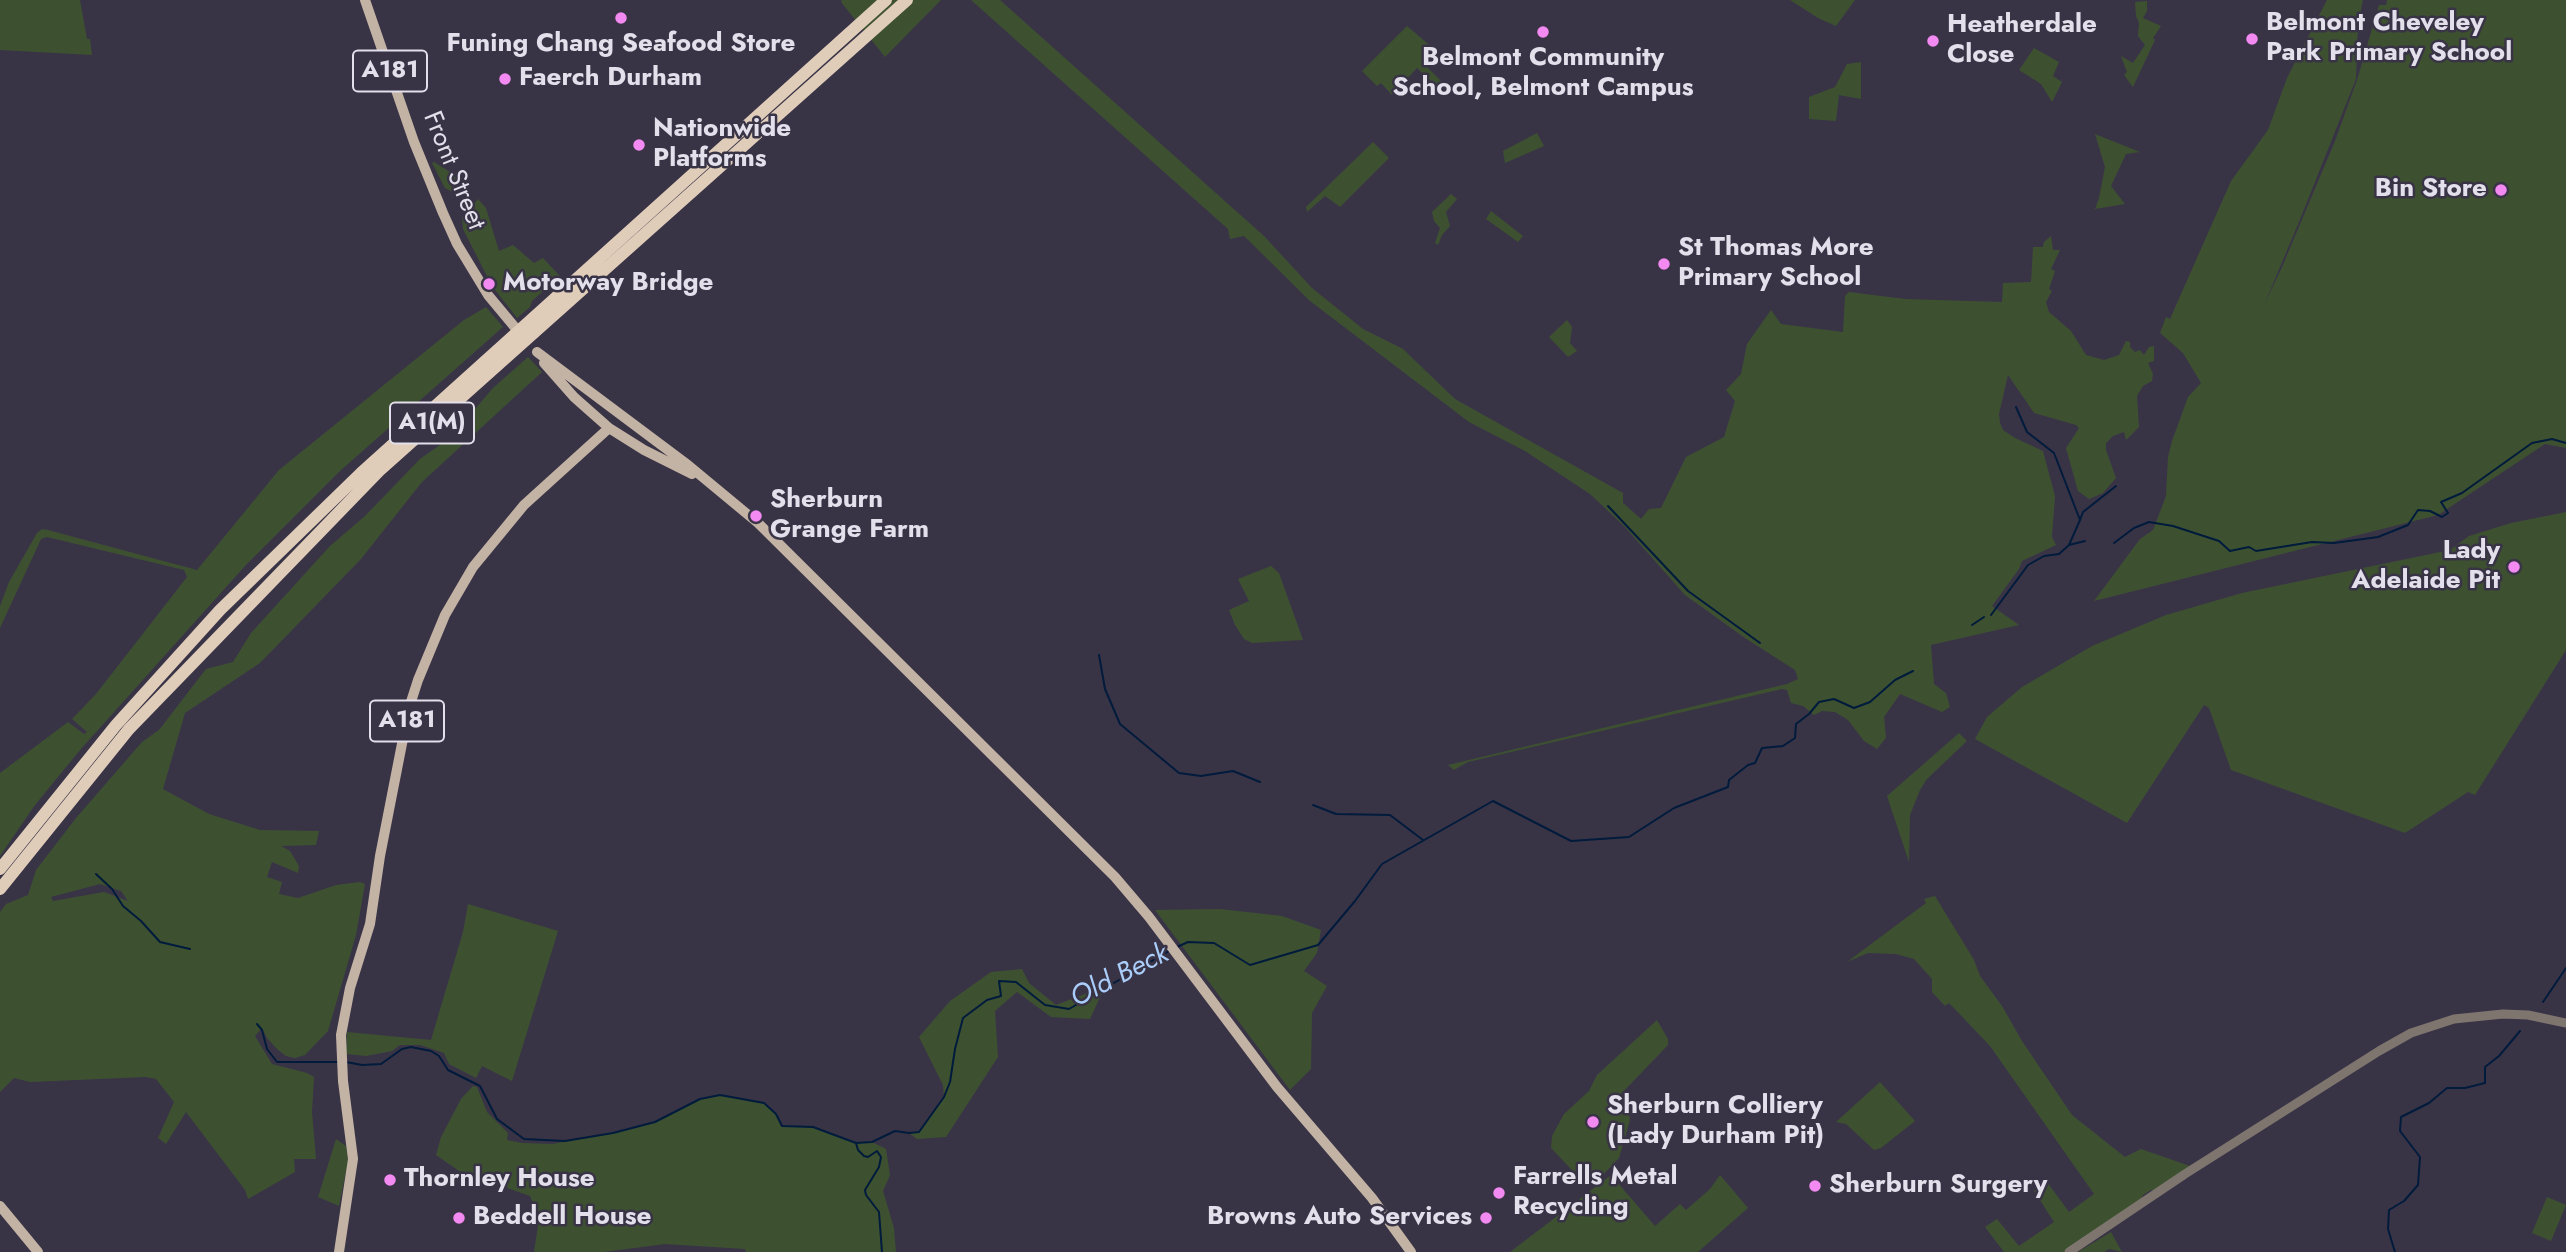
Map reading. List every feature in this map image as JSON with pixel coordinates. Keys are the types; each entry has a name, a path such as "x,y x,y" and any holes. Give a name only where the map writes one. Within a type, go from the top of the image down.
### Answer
{"highway":[{"name":"A1(M)","path":"0,869 117,725 219,610 361,473 886,0"},
{"name":"A1(M)","path":"0,889 129,729 379,471 907,0"}],"main road":[{"name":"Front Street","path":"365,0 429,182 474,274 537,352"},
{"name":"A181","path":"537,352 569,378 602,417"},
{"name":"A181","path":"537,352 550,371 602,417"},
{"path":"569,378 688,465 758,523 1079,839 1149,917 1277,1087 1376,1203 1411,1252"},
{"path":"618,414 602,417 609,428 644,450 707,482"},
{"name":"A181","path":"587,446 602,417"},
{"name":"A181","path":"339,1252 353,1159 341,1050 350,988 369,925 409,708 429,649 452,600 473,567 524,505 609,428"},
{"path":"0,1206 38,1252"}],"street":[{"path":"2069,1252 2153,1195 2411,1033 2454,1019 2503,1014 2528,1015 2566,1023"}],"green space":[{"path":"0,0 80,0 92,55 0,50"},
{"path":"842,0 941,0 885,57"},
{"path":"971,0 1000,0 1264,236 1312,288 1363,329 1403,349 1455,399 1623,493 1623,503 1641,519 1649,509 1661,508 1686,457 1724,437 1735,401 1726,390 1741,374 1747,344 1771,310 1781,324 1843,332 1845,296 1849,292 1905,299 2002,302 2003,283 2031,282 2033,247 2043,247 2044,242 2051,236 2053,250 2060,250 2051,269 2055,271 2049,289 2052,291 2046,302 2049,312 2071,331 2086,355 2104,360 2119,355 2126,341 2130,342 2130,347 2135,352 2140,350 2144,355 2149,347 2154,346 2154,361 2148,363 2153,374 2152,381 2143,386 2137,396 2139,427 2126,440 2124,432 2113,436 2106,443 2116,478 2103,493 2089,499 2078,491 2066,448 2079,428 2034,413 2008,375 1999,414 2000,423 2003,430 2015,438 2043,451 2055,496 2052,537 2056,545 2022,561 1992,606 2019,625 1931,645 1934,684 1946,693 1950,707 1942,712 1900,694 1884,717 1886,738 1877,749 1864,741 1848,720 1835,712 1822,711 1814,715 1803,706 1791,703 1787,690 1782,689 1468,762 1454,770 1448,765 1787,684 1798,679 1795,670 1685,595 1624,526 1590,494 1525,451 1469,422 1310,301 1244,236 1230,239 1228,229"},
{"path":"1790,0 1855,0 1836,26"},
{"path":"2327,0 2363,0 2358,24 2356,79 2264,305 2335,141 2357,80 2379,5 2386,5 2387,0 2566,0 2566,448 2545,444 2438,515 2094,601 2140,539 2153,530 2166,496 2168,457 2172,441 2188,397 2201,383 2183,353 2160,333 2166,317 2170,319 2231,181 2268,130 2287,78"},
{"path":"2147,1 2147,11 2143,18 2161,26 2153,38 2155,40 2133,87 2124,75 2127,72 2121,56 2133,63 2145,45 2138,36 2139,23 2135,2"},
{"path":"1407,26 1434,49 1422,62 1442,82 1439,89 1417,68 1392,95 1381,83 1377,86 1362,71"},
{"path":"2034,48 2059,62 2053,76 2062,82 2052,102 2041,84 2019,70"},
{"path":"1861,62 1861,99 1839,95 1836,121 1809,119 1809,97 1835,87 1847,64"},
{"path":"1537,133 1544,146 1505,163 1503,151"},
{"path":"2095,134 2140,152 2126,154 2111,186 2125,204 2095,209 2105,167"},
{"path":"1373,142 1389,158 1340,207 1325,196 1307,212 1306,207"},
{"path":"432,163 466,182 463,191 457,194 445,188"},
{"path":"1451,194 1457,199 1446,212 1450,226 1438,245 1435,243 1440,228 1434,221 1432,212"},
{"path":"478,199 486,208 499,251 513,245 534,263 543,258 560,276 517,318 492,286 463,229 462,217"},
{"path":"1491,211 1523,236 1518,242 1486,219"},
{"path":"486,307 503,327 340,471 245,566 80,750 35,805 0,856 0,773 68,722 84,734 87,732 72,719 96,694 187,577 184,570 47,537 41,539 0,628 0,606 9,582 37,533 42,529 48,530 197,570 279,470 464,320"},
{"path":"1567,320 1572,327 1570,343 1577,351 1568,357 1549,337"},
{"path":"528,357 542,372 422,482 361,559 260,663 185,713 163,789 209,814 260,830 319,831 316,845 281,846 290,851 299,866 298,873 272,862 267,877 282,882 279,894 298,898 336,885 360,882 365,884 356,935 328,1031 305,1055 295,1058 286,1056 277,1049 262,1028 255,1036 272,1064 314,1077 312,1112 316,1159 294,1159 295,1172 248,1199 245,1190 186,1112 166,1144 158,1138 174,1102 156,1079 146,1077 30,1082 14,1078 0,1092 0,912 6,904 28,895 36,870 76,818 142,742 159,730 206,669 233,662 251,633 330,546 365,516 420,459 451,437 493,388","holes":["100,884 121,891 128,901 104,892 53,901 51,897"]},
{"path":"2566,512 2566,650 2475,795 2468,792 2405,833 2231,770 2209,708 2204,705 2127,823 1975,739 1987,717 2022,687 2092,646 2166,615 2242,593 2450,550 2469,536 2511,523"},
{"path":"1271,566 1279,573 1303,640 1252,643 1244,639 1235,625 1229,610 1249,601 1238,579"},
{"path":"1959,733 1967,741 1927,779 1910,815 1909,862 1887,796"},
{"path":"1935,896 1974,960 1980,976 2072,1115 2125,1157 2141,1149 2190,1166 2155,1191 2151,1190 2143,1195 2064,1252 2004,1252 1985,1227 1997,1219 2019,1246 2054,1222 2034,1191 2047,1182 2069,1212 2094,1194 1990,1046 1949,1003 1945,1006 1932,992 1932,979 1914,959 1896,954 1868,953 1847,962 1926,903 1924,899"},
{"path":"468,904 558,931 512,1081 482,1066 476,1078 449,1064 444,1053 420,1045 400,1045 392,1051 366,1056 346,1054 347,1032 431,1040 463,932"},
{"path":"1220,909 1282,916 1321,930 1317,953 1304,971 1327,986 1312,1013 1311,1069 1290,1090 1155,910"},
{"path":"1022,969 1029,983 1056,1005 1085,994 1095,987 1102,993 1090,1019 1051,1017 1017,992 995,1011 998,1057 946,1137 917,1139 909,1133 919,1131 944,1097 943,1085 919,1037 950,1001 991,972"},
{"path":"1657,1020 1668,1039 1668,1045 1620,1095 1628,1106 1630,1120 1619,1158 1601,1177 1585,1184 1551,1148 1552,1136 1564,1114 1589,1091 1597,1075"},
{"path":"1880,1082 1915,1121 1881,1148 1874,1150 1846,1124 1836,1122"},
{"path":"473,1086 477,1087 487,1112 508,1133 507,1140 522,1143 552,1144 613,1133 655,1122 700,1099 720,1095 764,1103 776,1114 782,1126 813,1127 856,1143 872,1142 886,1149 890,1175 883,1191 894,1228 896,1252 746,1252 745,1249 665,1244 604,1252 534,1252 539,1219 530,1196 459,1171 436,1155 441,1137 461,1099"},
{"path":"336,1139 346,1146 348,1161 339,1206 318,1197"},
{"path":"1611,1175 1655,1226 1680,1204 1686,1210 1710,1189 1720,1175 1748,1208 1698,1252 1510,1252"},
{"path":"2547,1197 2566,1205 2551,1241 2532,1233"},
{"path":"2111,1232 2122,1252 2109,1249 2104,1252 2078,1252"}],"waterway":[{"path":"2016,407 2027,432 2054,453 2080,520 2069,545"},
{"path":"2114,543 2134,528 2149,522 2173,526 2219,541 2230,551 2249,547 2256,551 2312,542 2334,543 2378,537 2408,525 2418,510 2430,511 2442,517 2448,513 2441,502 2462,493 2532,443 2552,439 2566,443"},
{"path":"2080,520 2083,512 2116,486"},
{"path":"1608,506 1688,591 1760,643"},
{"name":"Old Beck","path":"1991,615 2028,565 2044,556 2059,554 2069,545 2085,541"},
{"name":"Old Beck","path":"1972,625 1984,617"},
{"path":"1099,655 1105,689 1120,724 1179,773 1201,776 1233,771 1260,782"},
{"name":"Old Beck","path":"1177,947 1188,942 1214,943 1250,965 1318,945 1382,864 1493,801 1571,841 1629,837 1674,808 1728,787 1729,780 1748,765 1755,763 1762,748 1783,746 1795,738 1796,724 1819,702 1834,699 1854,708 1870,702 1895,680 1913,671"},
{"path":"1313,805 1336,814 1390,815 1423,840"},
{"name":"Old Beck","path":"96,874 112,889 123,906 160,942 190,949"},
{"name":"Old Beck","path":"346,1062 381,1064 402,1049 411,1047 431,1051 439,1056 448,1070 480,1086 497,1119 524,1139 565,1141 613,1133 655,1122 700,1099 720,1095 764,1103 776,1114 782,1126 813,1127 856,1143 872,1142 895,1131 919,1132 944,1097 950,1082 963,1018 987,1000 1001,996 999,981 1016,982 1045,1005 1069,1009 1169,951"},
{"path":"2543,1002 2566,968"},
{"name":"Old Beck","path":"257,1024 262,1030 267,1049 277,1062 337,1062"},
{"path":"2395,1252 2388,1229 2389,1210 2404,1201 2418,1185 2420,1157 2400,1131 2401,1117 2429,1103 2447,1088 2465,1088 2485,1083 2485,1067 2499,1056 2520,1031"},
{"path":"856,1143 864,1156 868,1157 877,1151 881,1157 879,1167 865,1190 879,1212 882,1252"}],"place":[{"name":"Funing Chang Seafood Store","path":"621,18"},
{"name":"Belmont Community School, Belmont Campus","path":"1543,32"},
{"name":"Belmont Cheveley Park Primary School","path":"2252,39"},
{"name":"Heatherdale Close","path":"1933,41"},
{"name":"Faerch Durham","path":"505,79"},
{"name":"Nationwide Platforms","path":"639,145"},
{"name":"Bin Store","path":"2501,190"},
{"name":"St Thomas More Primary School","path":"1664,264"},
{"name":"Motorway Bridge","path":"489,284"},
{"name":"Sherburn Grange Farm","path":"756,516"},
{"name":"Lady Adelaide Pit","path":"2514,567"},
{"name":"Sherburn Colliery (Lady Durham Pit)","path":"1593,1122"},
{"name":"Thornley House","path":"390,1180"},
{"name":"Sherburn Surgery","path":"1815,1186"},
{"name":"Farrells Metal Recycling","path":"1499,1193"},
{"name":"Beddell House","path":"459,1218"},
{"name":"Browns Auto Services","path":"1486,1218"}]}
